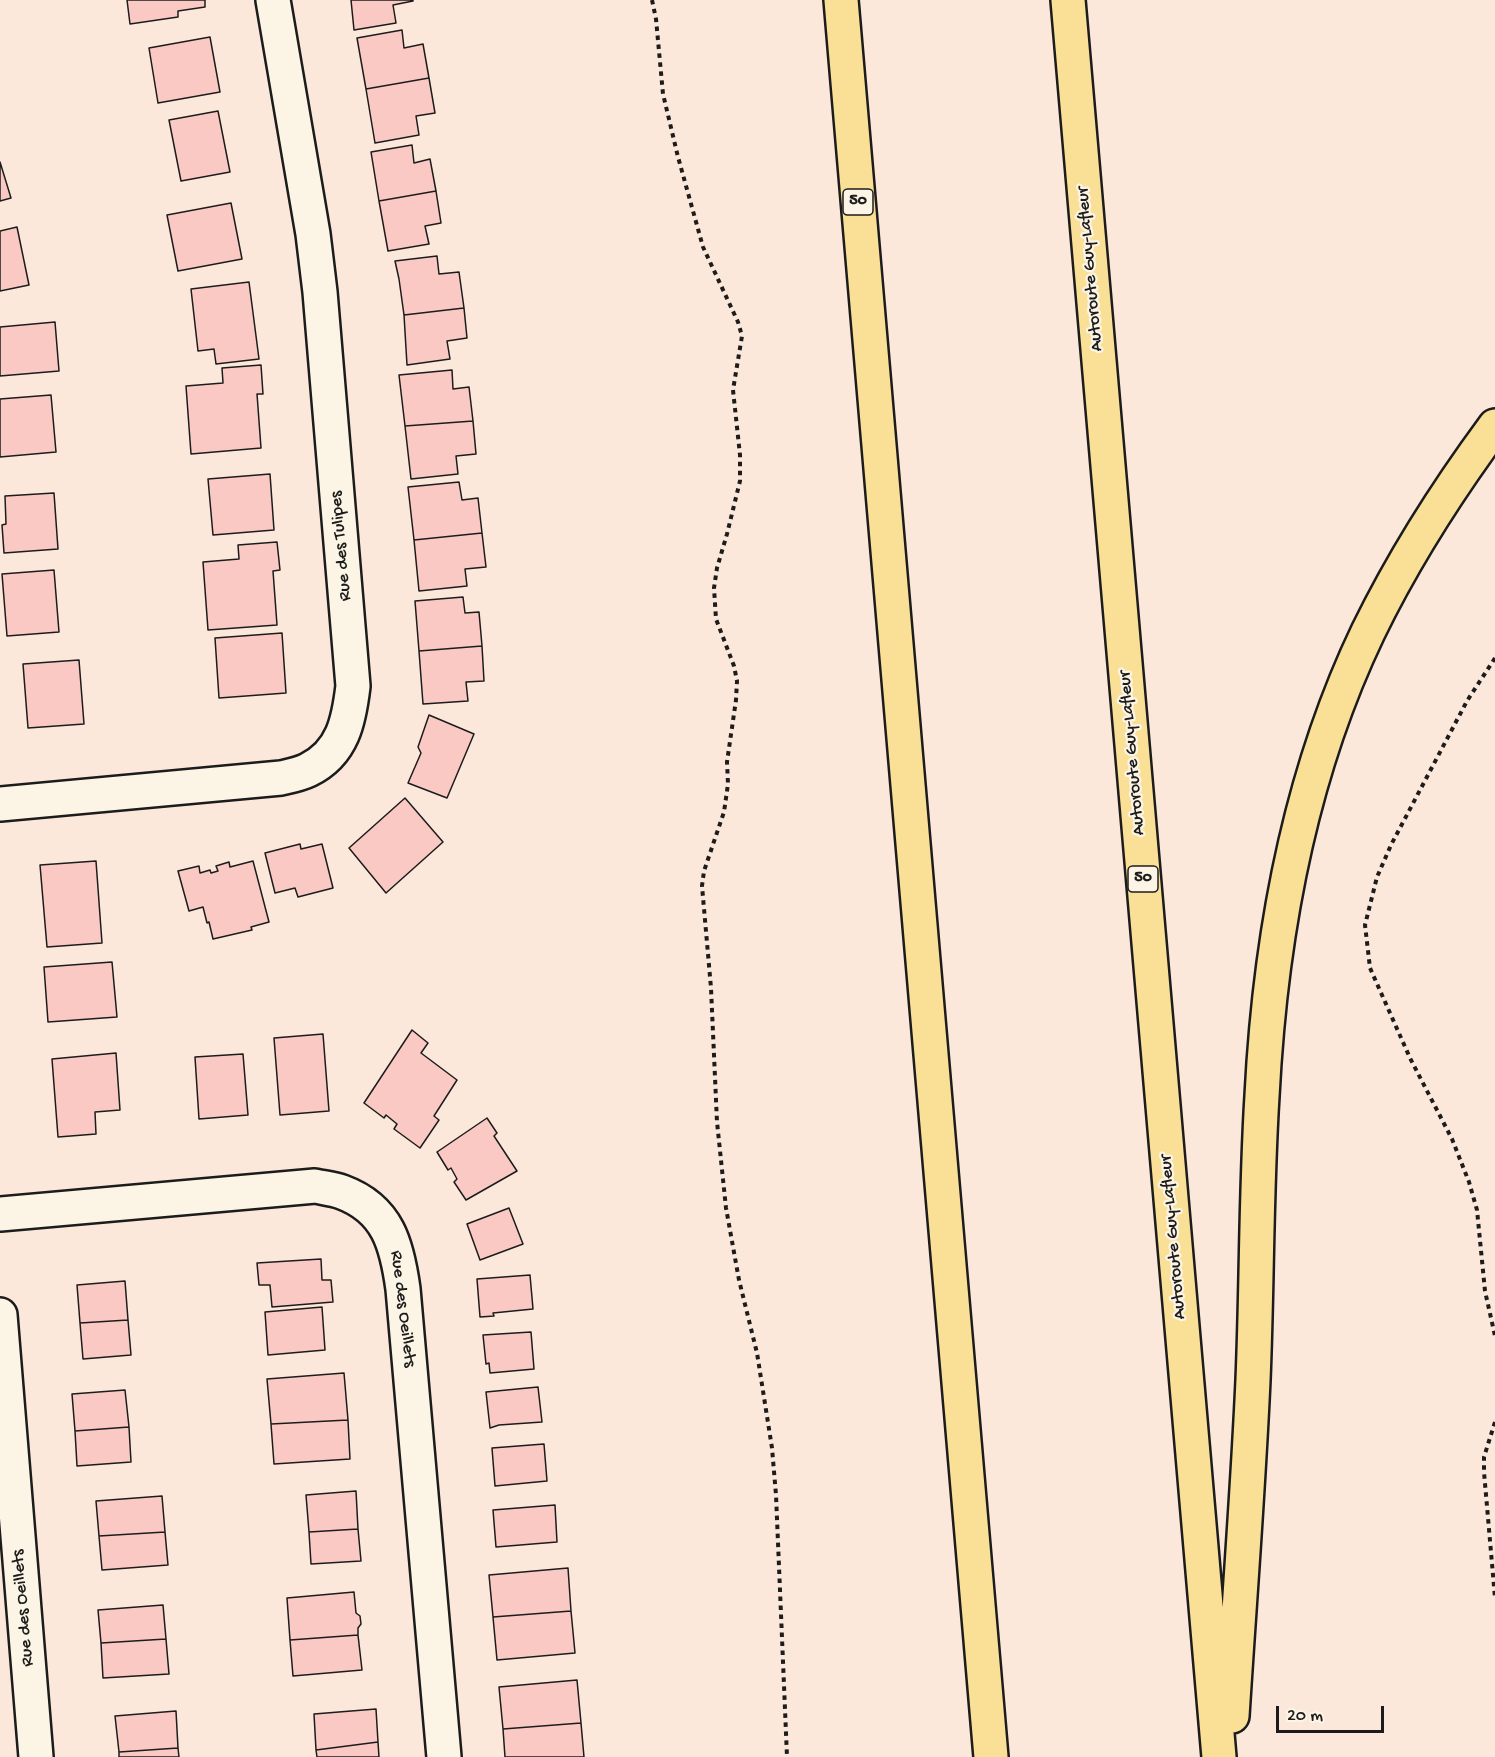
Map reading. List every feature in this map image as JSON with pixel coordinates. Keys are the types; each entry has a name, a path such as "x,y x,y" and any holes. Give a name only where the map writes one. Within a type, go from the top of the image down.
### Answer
{"highway":[{"name":"50","path":"841,0 991,1757"},
{"name":"Autoroute Guy-Lafleur","path":"1068,0 1219,1757"},
{"path":"1229,1757 1252,1380 1262,1094 1274,966 1284,903 1316,766 1347,678 1367,634 1419,537 1495,426"}],"street":[{"name":"Rue des Tulipes","path":"0,804 281,778 308,770 326,758 342,737 354,686 320,292 313,234 273,0"},
{"name":"Rue des Oeillets","path":"0,1214 315,1186 341,1191 363,1202 381,1220 393,1239 403,1289 444,1757"},
{"name":"Rue des Oeillets","path":"0,1315 13,1617 36,1757"}],"path":[{"path":"652,0 663,94 681,168 702,247 738,322 741,336 733,390 740,455 740,481 717,568 714,588 716,619 734,666 737,681 736,700 727,762 728,784 724,812 704,871 702,886 711,988 717,1122 724,1198 739,1280 757,1353 772,1448 787,1757"},
{"path":"1495,658 1467,701 1391,844 1377,876 1365,925 1370,968 1410,1058 1452,1139 1469,1182 1477,1210 1485,1292 1495,1336"},
{"path":"1495,1422 1484,1456 1495,1598"}],"building":[{"path":"127,0 205,0 205,7 178,11 178,17 130,24"},
{"path":"351,0 413,1 393,5 396,23 354,30"},
{"path":"402,30 404,48 423,44 429,78 366,89 357,38"},
{"path":"210,37 220,92 158,103 149,48"},
{"path":"429,78 435,113 416,116 419,135 375,143 366,89"},
{"path":"218,111 230,172 181,181 169,120"},
{"path":"412,145 414,163 430,159 436,191 379,201 371,152"},
{"path":"0,162 11,198 0,201"},
{"path":"436,191 441,223 425,226 429,244 388,251 379,201"},
{"path":"231,203 242,259 178,271 167,215"},
{"path":"17,227 29,285 0,291 0,231"},
{"path":"437,256 439,274 459,272 464,308 404,315 395,261"},
{"path":"249,282 259,359 216,364 214,349 198,351 191,289"},
{"path":"464,308 467,338 447,341 450,359 407,365 404,315"},
{"path":"55,322 59,371 0,376 0,327"},
{"path":"261,365 263,394 257,394 261,448 191,454 186,386 223,383 222,368"},
{"path":"452,370 453,389 469,387 473,421 405,426 399,375"},
{"path":"51,395 56,452 0,457 0,399"},
{"path":"473,421 476,454 456,456 458,474 411,479 405,426"},
{"path":"270,474 274,530 213,535 208,479"},
{"path":"459,482 462,500 478,498 482,533 414,540 408,487"},
{"path":"54,493 58,549 4,553 2,525 6,524 5,496"},
{"path":"482,533 486,567 465,569 467,586 419,591 414,540"},
{"path":"277,542 280,570 273,571 277,625 208,630 203,562 239,559 238,545"},
{"path":"54,570 59,632 7,636 2,574"},
{"path":"463,597 465,613 479,612 482,646 419,651 415,601"},
{"path":"282,633 286,693 219,698 215,638"},
{"path":"482,646 484,681 466,682 468,701 423,704 419,651"},
{"path":"79,660 84,724 28,728 23,664"},
{"path":"429,715 474,734 447,798 408,783 421,753 418,747"},
{"path":"405,798 443,842 386,893 349,848"},
{"path":"300,844 301,849 322,844 333,888 298,897 295,888 275,893 265,853"},
{"path":"96,861 102,943 47,947 40,865"},
{"path":"253,861 269,922 251,927 252,930 213,939 203,907 189,911 178,871 199,866 200,873 210,870 211,873 218,871 216,866 229,862 230,867"},
{"path":"112,962 117,1017 48,1022 44,967"},
{"path":"412,1030 428,1043 421,1053 457,1080 434,1116 439,1120 420,1148 394,1129 397,1124 386,1115 384,1118 364,1103"},
{"path":"323,1034 329,1111 280,1115 274,1038"},
{"path":"116,1053 120,1110 95,1112 96,1134 58,1137 52,1059"},
{"path":"243,1054 248,1115 199,1119 195,1057"},
{"path":"487,1118 497,1133 494,1136 517,1171 466,1200 454,1182 457,1179 451,1168 448,1170 437,1152"},
{"path":"509,1208 523,1244 480,1260 467,1224"},
{"path":"321,1259 322,1280 331,1280 333,1302 272,1307 270,1285 259,1285 257,1263"},
{"path":"530,1275 533,1309 493,1313 494,1316 480,1317 477,1279"},
{"path":"125,1281 128,1320 80,1323 77,1285"},
{"path":"322,1307 325,1350 268,1355 265,1312"},
{"path":"128,1320 131,1355 83,1359 80,1323"},
{"path":"531,1332 534,1369 490,1373 489,1363 486,1364 483,1335"},
{"path":"344,1373 348,1420 271,1424 267,1379"},
{"path":"538,1387 542,1422 499,1425 490,1428 486,1392"},
{"path":"125,1390 129,1427 75,1431 72,1394"},
{"path":"348,1420 350,1459 274,1464 271,1424"},
{"path":"129,1427 131,1462 77,1466 75,1431"},
{"path":"544,1444 547,1481 495,1486 492,1448"},
{"path":"356,1491 358,1529 309,1532 306,1495"},
{"path":"162,1496 165,1532 99,1536 96,1501"},
{"path":"555,1505 557,1542 496,1547 493,1510"},
{"path":"358,1529 361,1561 311,1564 309,1532"},
{"path":"165,1532 168,1565 102,1570 99,1536"},
{"path":"568,1568 571,1611 493,1617 489,1575"},
{"path":"354,1592 356,1613 360,1616 361,1624 358,1628 358,1635 290,1640 287,1598"},
{"path":"163,1605 166,1639 101,1643 98,1610"},
{"path":"571,1611 575,1653 497,1660 493,1617"},
{"path":"358,1635 362,1670 293,1676 290,1640"},
{"path":"166,1639 169,1674 103,1678 101,1643"},
{"path":"577,1680 581,1723 503,1729 499,1687"},
{"path":"376,1709 378,1742 316,1750 314,1714"},
{"path":"176,1711 178,1748 119,1752 115,1716"},
{"path":"581,1723 584,1757 505,1757 503,1729"},
{"path":"378,1742 379,1757 317,1757 316,1750"},
{"path":"178,1748 179,1757 119,1757 119,1752"}]}
